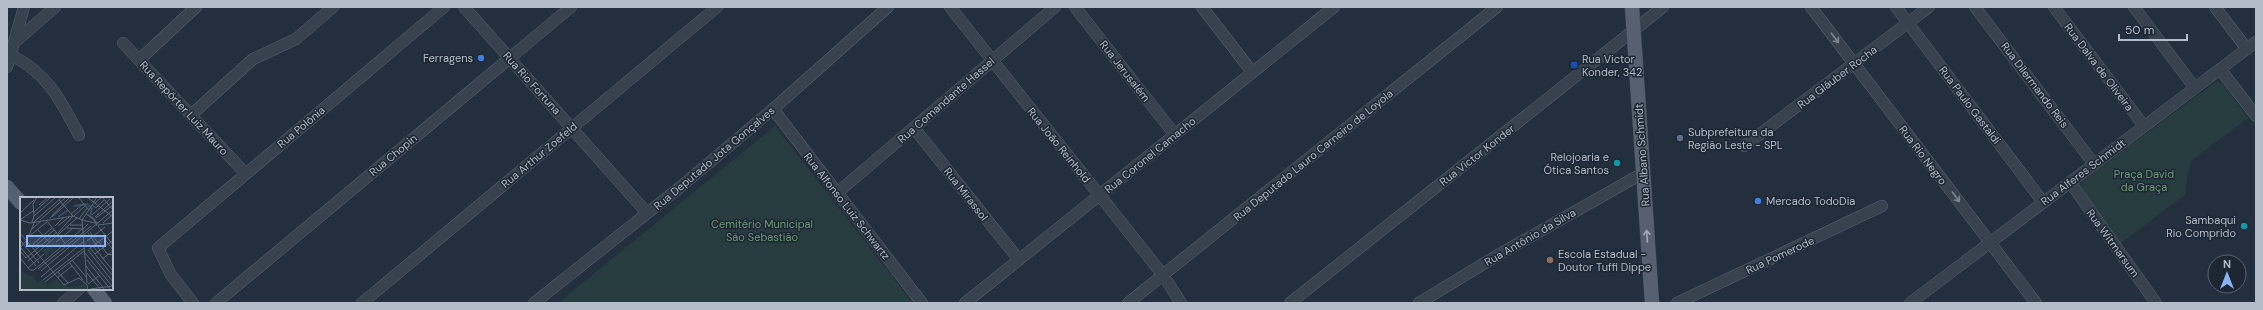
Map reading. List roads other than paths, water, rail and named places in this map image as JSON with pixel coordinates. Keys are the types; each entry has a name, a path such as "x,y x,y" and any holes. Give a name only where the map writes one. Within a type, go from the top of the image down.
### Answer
{"main road":[{"name":"Rua Albano Schmidt","path":"1632,7 1652,303"},
{"path":"7,186 20,202"},
{"path":"95,290 105,303"}],"street":[{"path":"7,67 24,7"},
{"path":"14,42 55,7"},
{"path":"139,60 196,7"},
{"path":"191,115 253,59 296,38 333,7"},
{"name":"Rua Polônia","path":"193,303 171,275 158,248 444,7"},
{"name":"Rua Rio Fortuna","path":"464,7 647,213"},
{"name":"Rua Chopin","path":"216,303 571,7"},
{"name":"Rua Arthur Zoefeld","path":"362,303 717,7"},
{"name":"Rua Deputado Jota Gonçalves","path":"534,303 647,213 773,109 888,7"},
{"name":"Rua João Reinhold","path":"950,7 1163,275 1181,303"},
{"name":"Rua Comandante Hassel","path":"837,193 1055,7"},
{"name":"Rua Jerusalém","path":"1075,7 1175,135"},
{"path":"1202,7 1252,72"},
{"name":"Rua Deputado Lauro Carneiro de Loyola","path":"1128,303 1497,7"},
{"name":"Rua Victor Konder","path":"1290,303 1663,7"},
{"name":"Rua Rio Negro","path":"1811,7 2036,303"},
{"name":"Rua Paulo Gastaldi","path":"1896,7 2043,202"},
{"name":"Rua Gláuber Rocha","path":"1744,146 1929,7"},
{"name":"Rua Dilermando Reis","path":"1975,7 2094,164"},
{"name":"Rua Dalva de Oliveira","path":"2054,7 2144,126"},
{"path":"2134,7 2195,88"},
{"path":"2215,7 2247,49"},
{"name":"Rua Coronel Camacho","path":"965,303 1175,135 1330,8"},
{"name":"Rua Alferes Schmidt","path":"1910,303 2256,42"},
{"name":"Rua Repórter Luiz Mauro","path":"123,43 246,174"},
{"path":"11,54 31,66 50,84 79,135"},
{"path":"2220,69 2256,116"},
{"name":"Rua Alfonso Luiz Schwartz","path":"773,109 922,303"},
{"name":"Rua Mirassol","path":"914,128 1019,260"},
{"name":"Rua Antônio da Silva","path":"1420,303 1498,255 1643,174"},
{"name":"Rua Witmarsum","path":"2070,182 2156,303"},
{"name":"Rua Pomerode","path":"1677,303 1882,206"},
{"path":"63,303 78,290"}],"place":[{"name":"Ferragens","path":"481,58"},
{"name":"Rua Victor Konder, 342","path":"1574,65"},
{"name":"Subprefeitura da Região Leste - SPL","path":"1680,138"},
{"name":"Relojoaria e Ótica Santos","path":"1617,163"},
{"name":"Mercado TodoDia","path":"1758,201"},
{"name":"Sambaqui Rio Comprido","path":"2244,226"},
{"name":"Escola Estadual - Doutor Tuffi Dippe","path":"1550,260"}],"park label":[{"name":"Praça David da Graça","path":"2144,180"},
{"name":"Cemitério Municipal São Sebastião","path":"762,230"}]}
